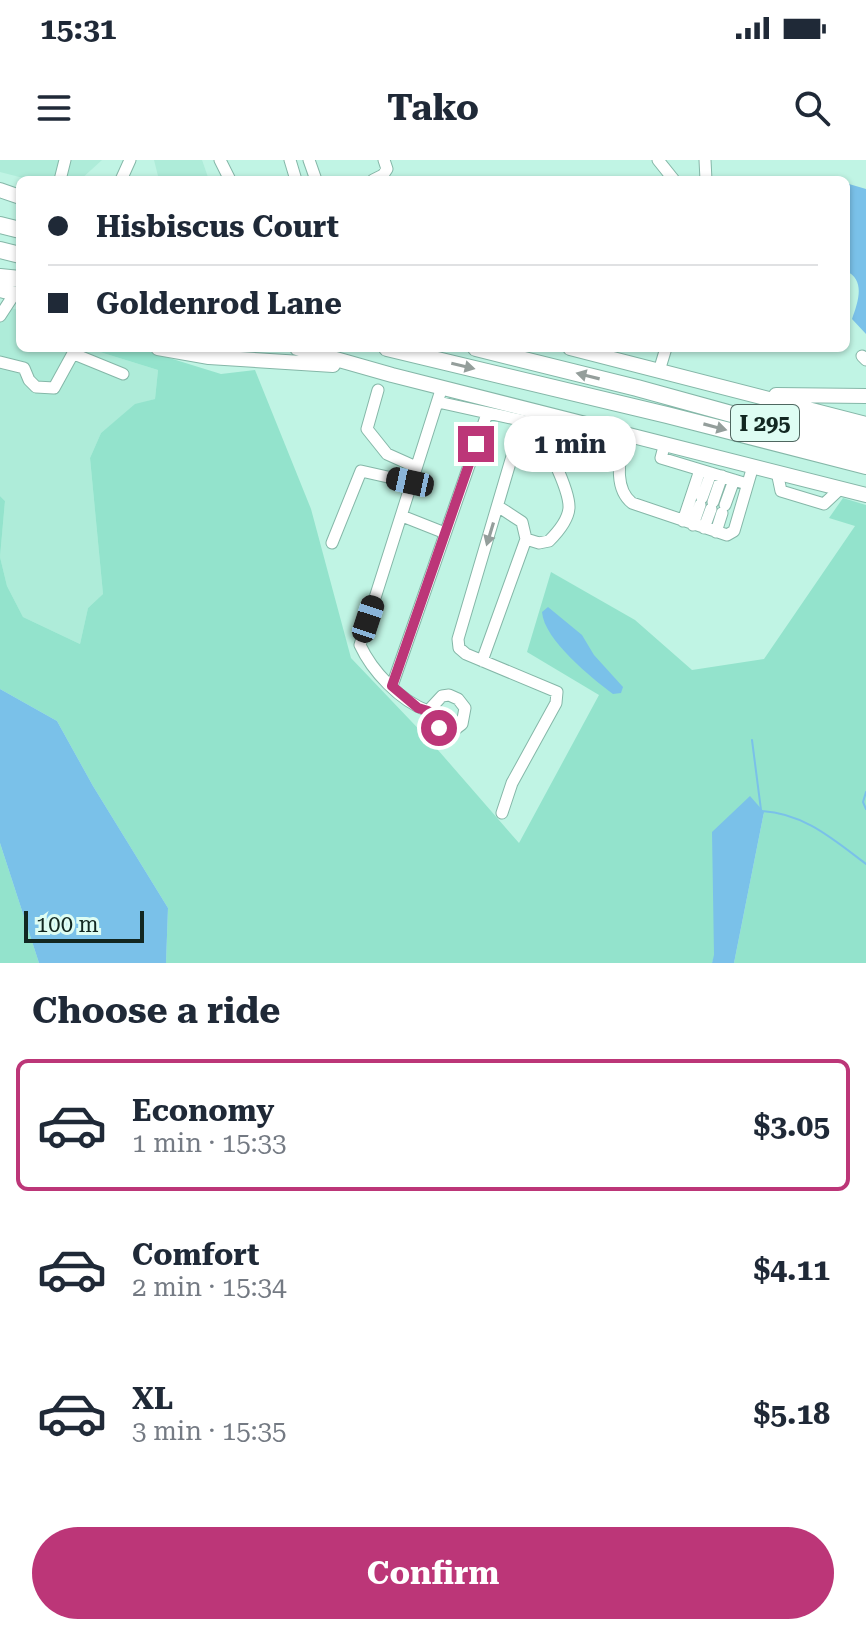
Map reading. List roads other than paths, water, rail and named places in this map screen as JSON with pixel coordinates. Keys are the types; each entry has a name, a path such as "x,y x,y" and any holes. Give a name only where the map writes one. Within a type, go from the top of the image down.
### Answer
{"highway":[{"path":"0,277 14,289"},
{"name":"I 295","path":"404,352 866,466"},
{"name":"I 295","path":"492,352 664,395 866,451"},
{"path":"664,395 685,394 866,436"}],"main road":[{"path":"182,352 209,357 293,361 373,370"},
{"path":"311,352 440,394 536,417 624,433 866,495"},
{"path":"585,352 866,424"},
{"path":"755,394 866,396"}],"street":[{"path":"658,160 671,176"},
{"path":"0,316 14,289"},
{"path":"0,362 24,368 36,387 47,389 54,388 74,352"},
{"path":"77,352 123,374"},
{"path":"659,371 665,352"},
{"path":"378,390 367,429 387,454 416,467"},
{"path":"428,711 418,708 392,686 368,661 360,645 440,394 487,414 536,417"},
{"path":"392,686 487,414"},
{"path":"502,813 512,783 556,703 557,692 482,661 459,648 458,639 515,446 536,417"},
{"path":"526,539 539,543 549,541 565,520 569,507 536,417"},
{"path":"624,433 620,482 623,496 632,503 727,535 734,531 753,466"},
{"path":"665,443 661,458 747,484"},
{"path":"332,543 361,471 410,482"},
{"path":"693,525 717,475"},
{"path":"693,525 712,505 717,475"},
{"path":"716,532 712,505 717,475"},
{"path":"482,661 526,539 522,522 499,507"},
{"path":"402,516 445,533"}],"water":[{"path":"850,184 866,189 866,334 852,319 859,292 852,275"},
{"path":"548,607 582,635 594,655 623,687 621,693 613,694 560,646 545,623 542,612"},
{"path":"0,689 57,721 168,908 166,963 39,963 0,843"},
{"path":"750,796 764,812 734,963 712,963 712,832"}],"waterway":[{"path":"752,740 761,810"},
{"path":"866,792 863,802 866,809"},
{"path":"761,811 805,822 866,864"}]}
